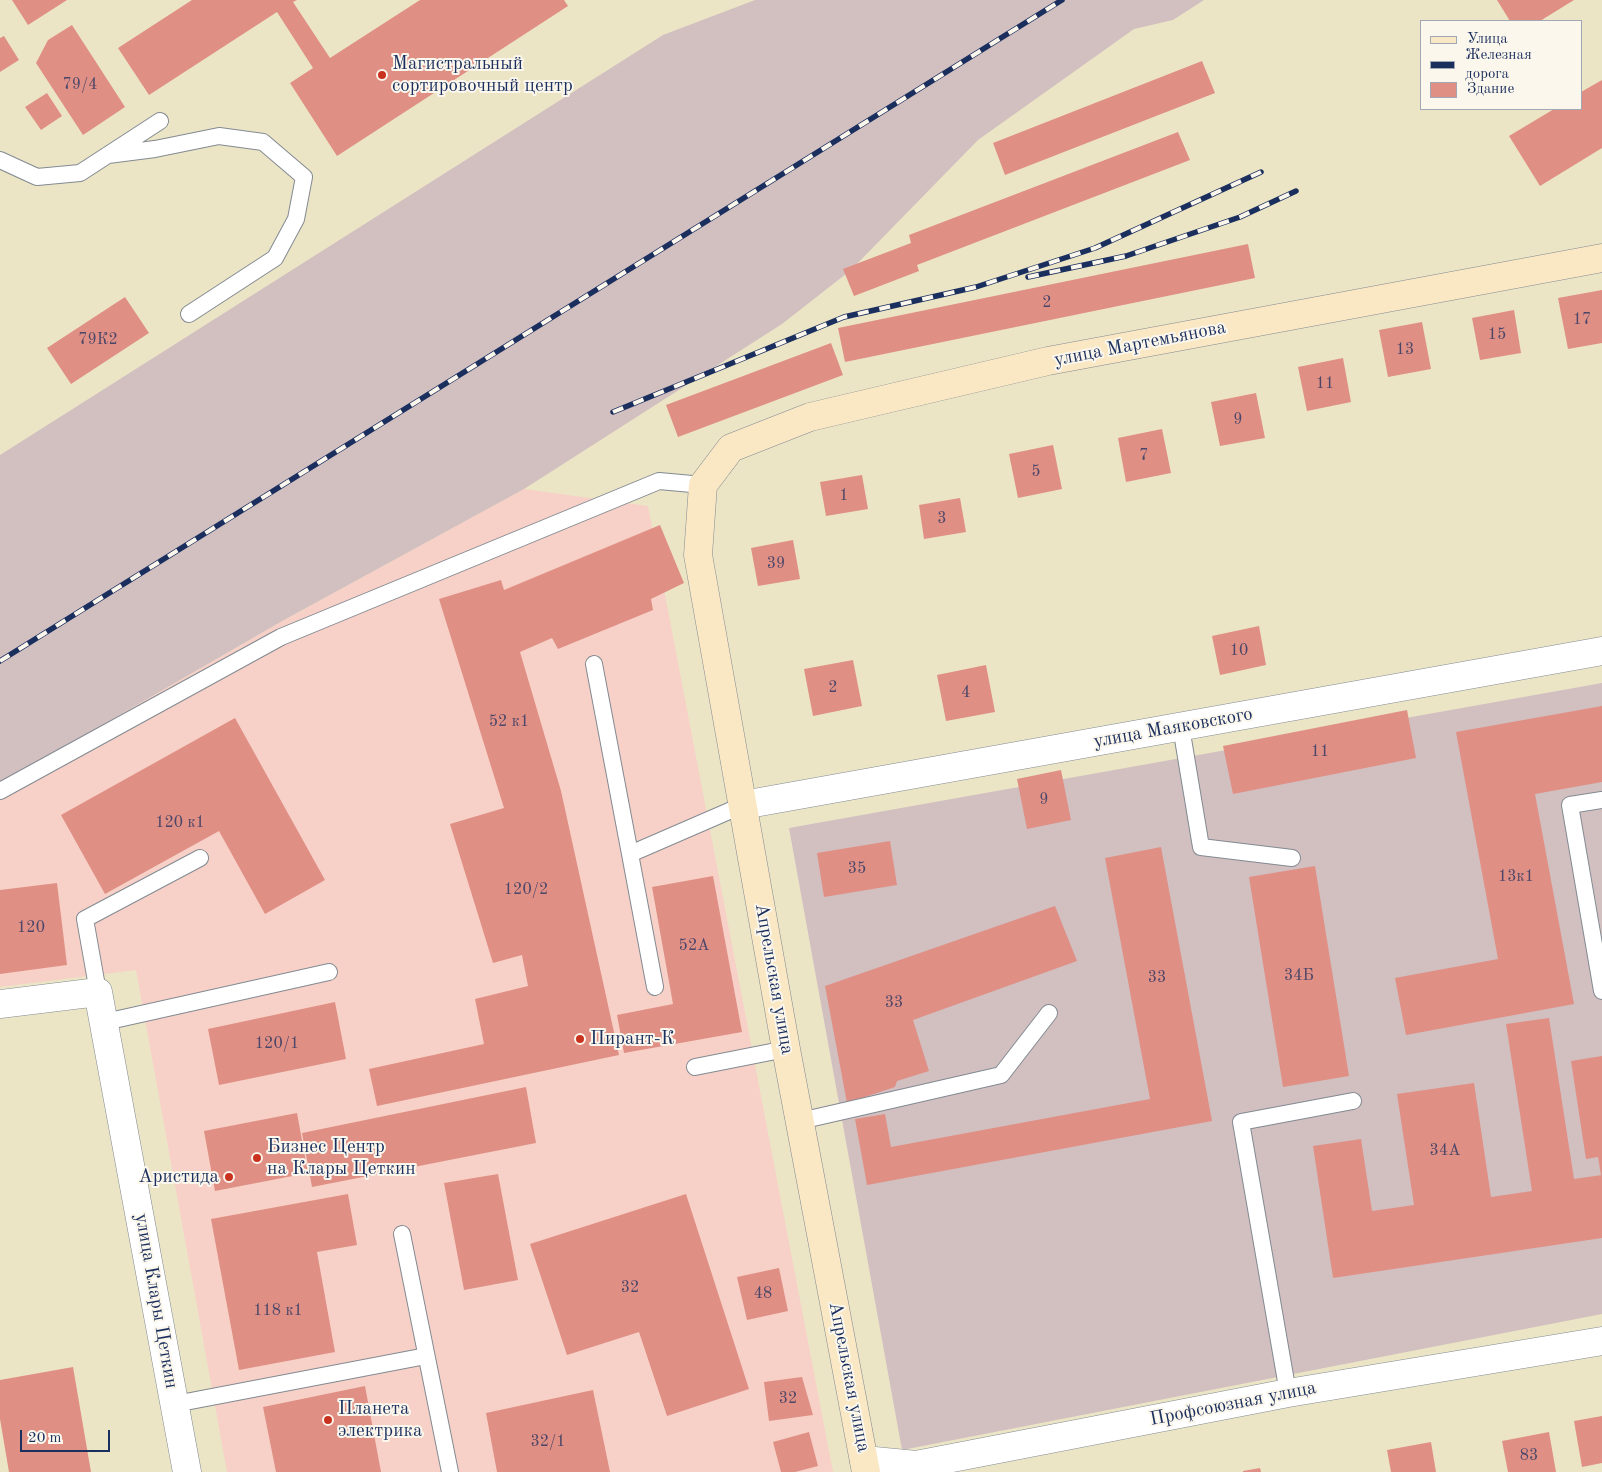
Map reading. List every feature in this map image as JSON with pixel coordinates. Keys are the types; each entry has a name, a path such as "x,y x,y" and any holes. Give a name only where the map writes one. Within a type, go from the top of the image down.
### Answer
{"street":[{"name":"улица Мартемьянова","path":"703,485 730,448 810,417 1048,361 1602,258"},
{"name":"Апрельская улица","path":"703,485 698,555 786,1049 865,1466"},
{"name":"улица Маяковского","path":"744,806 1602,651"},
{"path":"0,1004 98,992"},
{"name":"улица Клары Цеткин","path":"98,992 187,1472"},
{"name":"Профсоюзная улица","path":"865,1466 916,1465 1288,1393 1602,1341"}],"lane":[{"path":"0,160 37,177 80,173 160,121"},
{"path":"108,155 155,149 219,136 263,142 304,178 296,219 275,258 189,314"},
{"path":"0,791 281,637 659,481 703,485"},
{"path":"594,664 655,987"},
{"path":"1181,726 1201,847 1292,858"},
{"path":"1602,800 1570,805 1602,991"},
{"path":"630,854 744,806"},
{"path":"98,992 85,919 200,858"},
{"path":"105,1022 328,972"},
{"path":"800,1121 1001,1075 1049,1013"},
{"path":"695,1067 786,1049"},
{"path":"1288,1393 1241,1122 1353,1101"},
{"path":"402,1234 450,1472"},
{"path":"175,1404 426,1356"}],"shaded area":[{"path":"755,0 1204,0 1173,20 1134,29 978,140 851,270 782,324 524,489 284,620 0,784 0,455 663,35"},
{"path":"524,489 648,506 833,1472 227,1472 136,970 0,987 0,784 284,620"},
{"path":"1602,683 1602,1314 902,1450 789,828"}],"building":[{"path":"12,0 67,0 28,25"},
{"name":"Магистральный сортировочный центр","path":"192,0 297,0 293,2 330,58 420,0 564,0 568,6 337,156 290,83 313,68 277,12 149,95 118,48"},
{"path":"1497,0 1574,0 1542,20 1509,20"},
{"path":"72,25 125,107 83,135 36,63 48,40"},
{"path":"4,36 19,60 0,72 0,38"},
{"path":"1202,61 1215,93 1005,175 993,143"},
{"path":"1602,80 1602,148 1540,186 1509,136 1552,110 1582,110 1582,91"},
{"path":"47,93 62,116 41,130 25,107"},
{"path":"1178,132 1190,160 917,265 919,271 854,296 843,269 911,243 909,235"},
{"path":"1248,244 1255,278 845,362 838,328"},
{"path":"1602,290 1602,343 1568,349 1558,298"},
{"path":"125,297 149,333 71,384 47,348"},
{"path":"1514,310 1521,353 1480,360 1472,318"},
{"path":"1422,322 1431,369 1388,377 1379,330"},
{"path":"831,343 843,375 678,437 666,405"},
{"path":"1343,358 1351,402 1307,411 1298,367"},
{"path":"1256,393 1265,438 1220,446 1211,402"},
{"path":"1162,429 1171,473 1126,482 1118,438"},
{"path":"1053,445 1062,489 1018,498 1009,454"},
{"path":"862,475 868,509 826,516 820,482"},
{"path":"960,498 966,532 924,539 919,505"},
{"path":"660,525 684,583 651,599 653,610 558,649 552,638 520,652 561,791 619,1055 377,1106 369,1069 484,1044 475,999 528,986 522,955 493,963 450,824 504,808 439,599 501,580 504,590"},
{"path":"793,540 800,579 758,586 751,548"},
{"path":"1259,626 1266,665 1220,675 1212,636"},
{"path":"853,660 862,706 813,716 804,669"},
{"path":"986,665 995,712 946,721 937,675"},
{"path":"1602,706 1602,782 1535,794 1574,1004 1406,1035 1395,978 1498,959 1456,732"},
{"path":"1407,710 1416,758 1233,794 1223,746"},
{"path":"235,718 325,880 265,914 219,831 105,894 61,815"},
{"path":"1061,770 1071,820 1027,829 1017,779"},
{"path":"890,841 897,885 824,897 817,853"},
{"path":"1161,847 1212,1121 867,1185 855,1119 885,1114 891,1147 1150,1099 1105,858"},
{"path":"1315,866 1349,1076 1283,1087 1249,877"},
{"path":"713,876 742,1032 624,1053 617,1015 673,1004 652,887"},
{"path":"57,883 67,965 0,974 0,890"},
{"path":"1055,906 1077,961 913,1020 929,1071 897,1081 895,1087 847,1103 825,986"},
{"path":"335,1002 346,1059 219,1085 208,1029"},
{"path":"1549,1018 1574,1179 1602,1175 1602,1238 1333,1278 1313,1146 1361,1139 1372,1211 1414,1205 1397,1094 1474,1083 1491,1197 1532,1191 1506,1024"},
{"path":"1602,1056 1601,1175 1598,1157 1586,1159 1571,1061"},
{"path":"526,1087 536,1143 312,1187 302,1133"},
{"name":"Бизнес Центр на Клары Цеткин","path":"297,1113 308,1173 215,1191 204,1131"},
{"path":"498,1174 518,1280 464,1290 444,1183"},
{"path":"348,1194 357,1245 317,1252 335,1352 239,1370 211,1219"},
{"path":"686,1194 749,1389 667,1416 639,1332 567,1355 530,1244"},
{"path":"779,1268 788,1311 747,1320 737,1277"},
{"path":"73,1367 91,1472 9,1472 0,1419 0,1380"},
{"path":"802,1377 813,1415 769,1421 764,1382"},
{"path":"365,1386 381,1472 276,1472 263,1407"},
{"path":"593,1390 610,1472 497,1472 486,1413"},
{"path":"1602,1416 1602,1463 1582,1467 1574,1421"},
{"path":"809,1432 818,1466 795,1472 781,1472 773,1442"},
{"path":"1549,1432 1556,1472 1508,1472 1502,1441"},
{"path":"1431,1442 1436,1472 1391,1472 1387,1450"},
{"path":"1260,1468 1261,1472 1243,1472 1243,1471"}],"railway":[{"path":"0,661 1062,0"},
{"path":"613,412 844,317 976,287 1095,248 1261,172"},
{"path":"1028,277 1126,256 1240,217 1296,191"}],"place":[{"name":"Магистральный сортировочный центр","path":"382,75"},
{"name":"Пирант-К","path":"580,1039"},
{"name":"Бизнес Центр на Клары Цеткин","path":"257,1158"},
{"name":"Аристида","path":"229,1177"},
{"name":"Планета электрика","path":"328,1420"}]}
